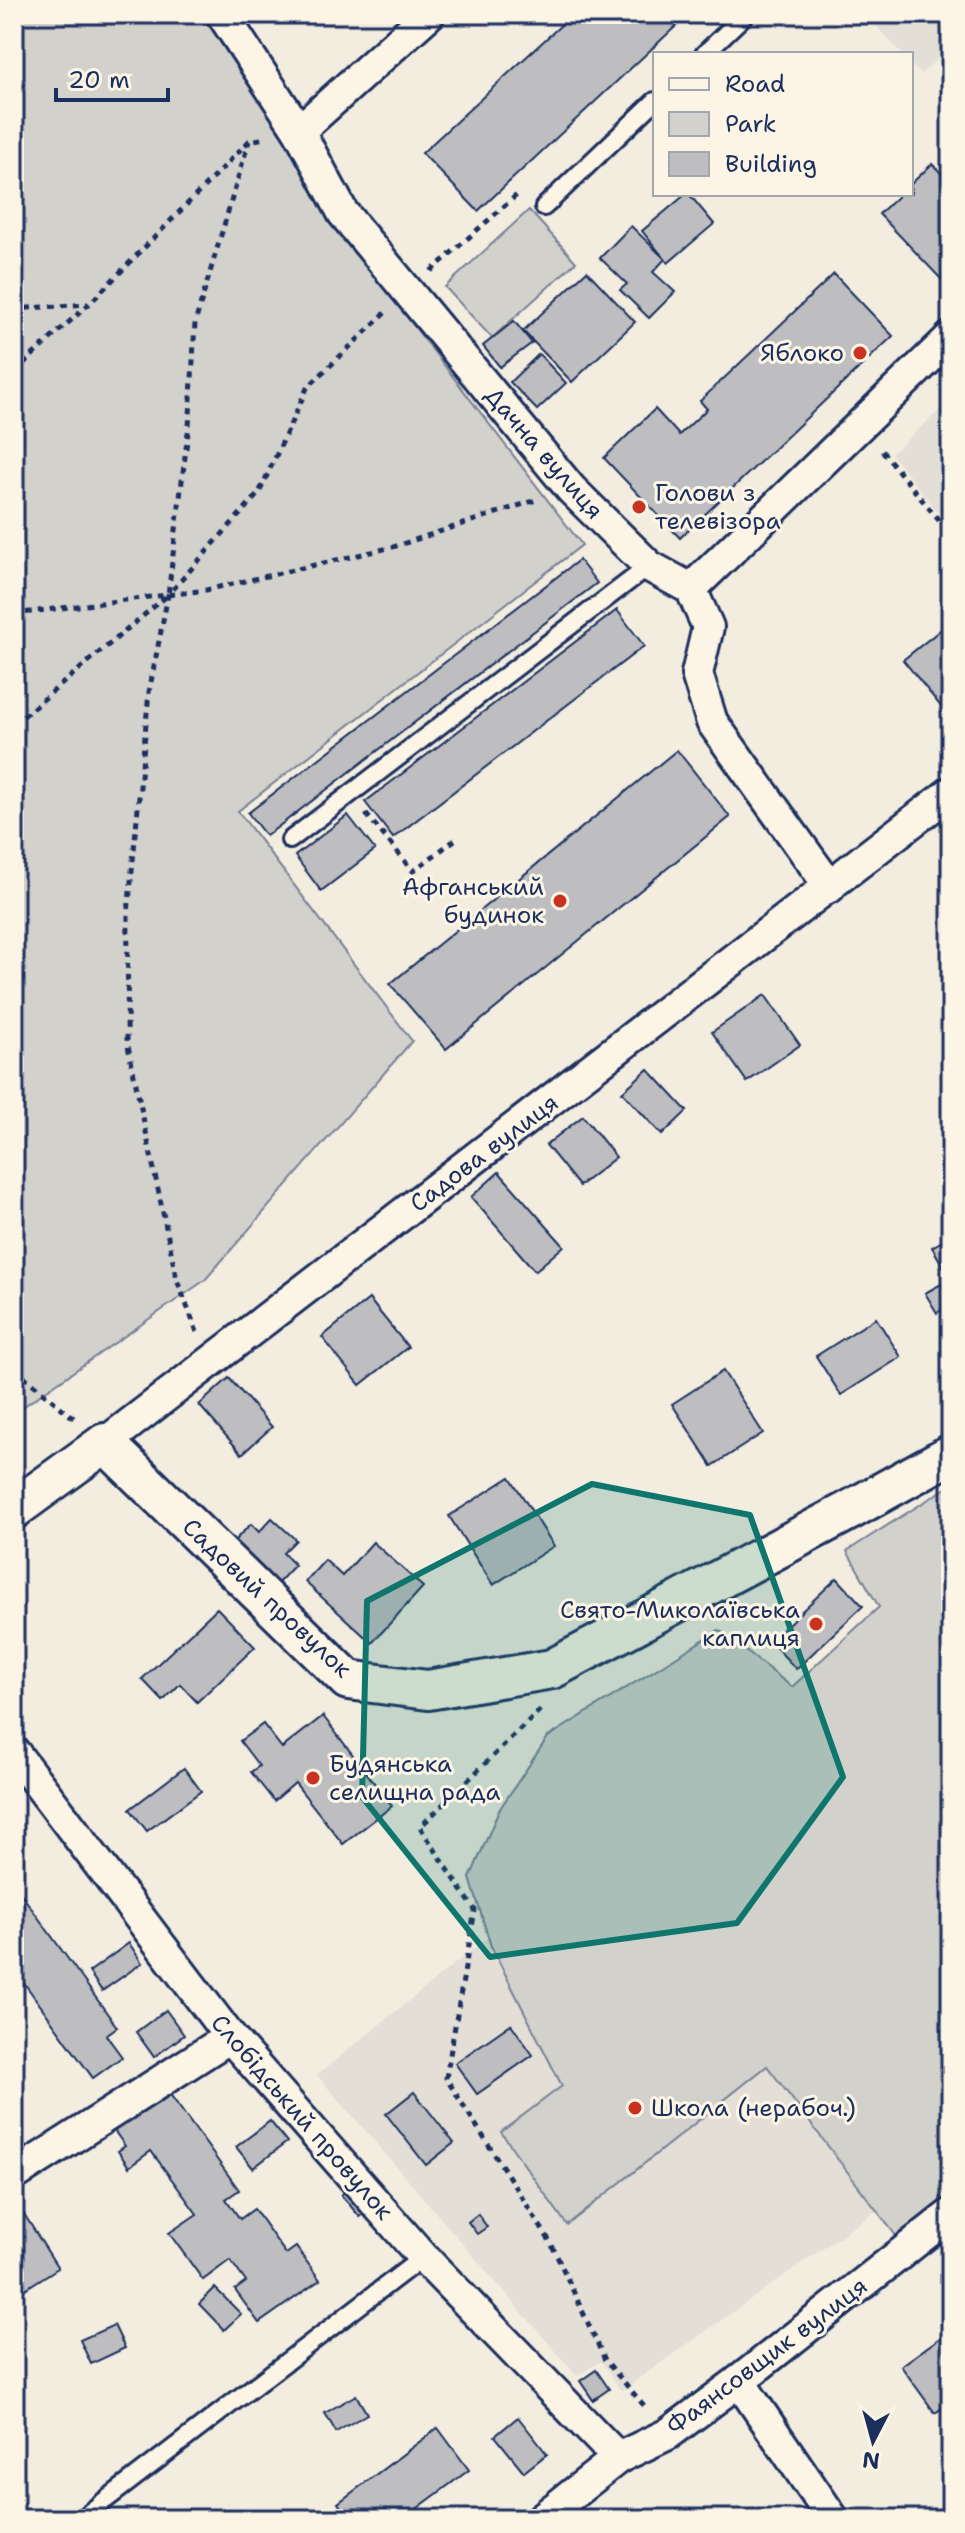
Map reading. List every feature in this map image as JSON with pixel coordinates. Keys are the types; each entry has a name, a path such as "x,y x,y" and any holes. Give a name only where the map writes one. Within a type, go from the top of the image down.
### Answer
{"street":[{"name":"Дачна вулиця","path":"222,14 299,131 343,213 571,489 649,566 691,589"},
{"path":"299,131 429,14"},
{"path":"830,887 712,722 697,674 708,627 691,589 951,337"},
{"name":"Садова вулиця","path":"14,1509 105,1443 951,792"},
{"name":"Садовий провулок","path":"105,1443 348,1680 428,1690 552,1669 951,1454"},
{"name":"Слобідський провулок","path":"14,1752 230,2037 423,2257 618,2458"},
{"path":"14,2175 230,2037"},
{"name":"Фаянсовщик вулиця","path":"541,2519 618,2458 668,2434 951,2214"},
{"path":"739,2381 833,2519"}],"lane":[{"path":"706,52 746,14"},
{"path":"544,207 653,103"},
{"path":"290,840 649,566"},
{"path":"82,2518 423,2257"}],"path":[{"path":"14,372 89,304 249,141 299,131"},
{"path":"209,1363 177,1280 127,1041 128,913 147,708 168,595 190,416 195,323 249,141"},
{"path":"14,724 168,595 259,493 307,388 407,291 527,185"},
{"path":"14,309 89,304"},
{"path":"860,426 951,535"},
{"path":"14,614 206,590 393,547 571,489"},
{"path":"350,794 413,871 456,839"},
{"path":"14,1368 105,1443"},
{"path":"543,1708 420,1827 475,1910 446,2078 551,2243 605,2360 668,2434"}],"highlighted area":[{"path":"592,1484 750,1515 843,1777 737,1923 490,1957 362,1797 367,1601"}],"shaded area":[{"path":"865,14 929,14 951,38 951,47 921,74 913,66 913,52 900,52"},
{"path":"951,400 951,528 891,454"},
{"name":"Школа (нерабоч.)","path":"672,1788 951,2158 621,2391 601,2361 577,2376 317,2075"}],"green space":[{"path":"14,14 211,14 249,65 329,215 582,545 238,811 412,1041 205,1280 14,1413"},
{"path":"529,210 576,262 492,338 445,287"},
{"path":"951,1485 951,2206 900,2241 767,2066 567,2225 501,2132 562,2086 491,1946 470,1878 499,1810 548,1737 719,1630 792,1687 879,1607 847,1551"}],"building":[{"path":"573,14 689,14 478,211 422,153"},
{"path":"932,164 942,174 951,166 951,275 944,282 879,214 898,196 913,196 913,182"},
{"path":"684,196 691,196 714,224 668,263 642,231"},
{"path":"631,226 665,259 653,272 675,292 649,318 620,290 627,284 600,258"},
{"path":"587,271 635,322 572,382 523,331"},
{"path":"834,274 893,336 680,538 604,458 655,409 679,435 707,409 700,401"},
{"path":"514,321 532,343 500,367 483,346"},
{"path":"539,354 566,383 537,410 510,382"},
{"path":"579,560 597,583 266,836 248,813"},
{"path":"617,610 644,646 393,838 365,802"},
{"path":"949,623 951,626 951,719 903,660"},
{"name":"Афганський будинок","path":"677,750 730,817 446,1049 390,984"},
{"path":"348,815 375,850 321,891 295,856"},
{"path":"765,995 800,1045 747,1082 712,1032"},
{"path":"648,1069 687,1111 662,1135 622,1092"},
{"path":"583,1116 616,1157 579,1186 546,1145"},
{"path":"499,1172 564,1246 535,1271 471,1197"},
{"path":"951,1236 951,1280 932,1247"},
{"path":"945,1282 951,1292 951,1305 937,1313 925,1293"},
{"path":"369,1299 408,1347 360,1385 322,1337"},
{"path":"876,1318 901,1357 841,1395 816,1356"},
{"path":"723,1371 763,1433 712,1466 672,1404"},
{"path":"229,1378 272,1427 242,1454 199,1405"},
{"path":"510,1477 554,1546 493,1585 449,1516"},
{"path":"272,1518 296,1540 283,1553 295,1565 275,1586 231,1544 251,1524 259,1532"},
{"path":"373,1542 423,1587 372,1643 305,1582 325,1560 342,1576"},
{"name":"Свято-Миколаївська каплиця","path":"837,1578 863,1606 796,1669 770,1641"},
{"path":"217,1608 255,1647 197,1702 180,1684 163,1701 142,1679"},
{"name":"Будянська селищна рада","path":"323,1716 392,1806 343,1844 295,1783 274,1801 251,1772 259,1766 240,1741 263,1724 282,1748"},
{"path":"184,1768 201,1791 147,1831 130,1809"},
{"path":"14,1884 117,2027 106,2035 122,2057 93,2078 14,1969"},
{"path":"129,1943 142,1963 102,1991 89,1972"},
{"path":"166,2010 184,2035 154,2057 136,2032"},
{"path":"511,2024 533,2055 477,2094 455,2063"},
{"path":"167,2090 239,2190 226,2199 240,2219 254,2209 286,2254 296,2247 320,2280 259,2323 235,2290 246,2282 230,2260 203,2280 169,2233 197,2214 151,2151 129,2167 118,2151 125,2146 113,2129"},
{"path":"414,2092 454,2143 426,2165 386,2114"},
{"path":"270,2121 287,2142 253,2168 236,2147"},
{"path":"354,2185 372,2207 360,2217 341,2195"},
{"path":"24,2214 58,2268 14,2296 14,2220"},
{"path":"478,2214 487,2227 477,2234 468,2222"},
{"path":"215,2288 241,2314 224,2330 199,2304"},
{"path":"114,2325 125,2348 91,2364 80,2340"},
{"path":"951,2330 951,2402 935,2413 901,2366"},
{"path":"596,2370 609,2389 593,2400 580,2381"},
{"path":"356,2395 367,2414 336,2432 325,2413"},
{"path":"518,2417 547,2454 524,2472 495,2436"},
{"path":"438,2428 469,2470 403,2519 349,2519 338,2503"}],"place":[{"name":"Яблоко","path":"860,353"},
{"name":"Голови з телевізора","path":"639,507"},
{"name":"Афганський будинок","path":"560,901"},
{"name":"Свято-Миколаївська каплиця","path":"816,1624"},
{"name":"Будянська селищна рада","path":"313,1778"},
{"name":"Школа (нерабоч.)","path":"635,2108"}]}
